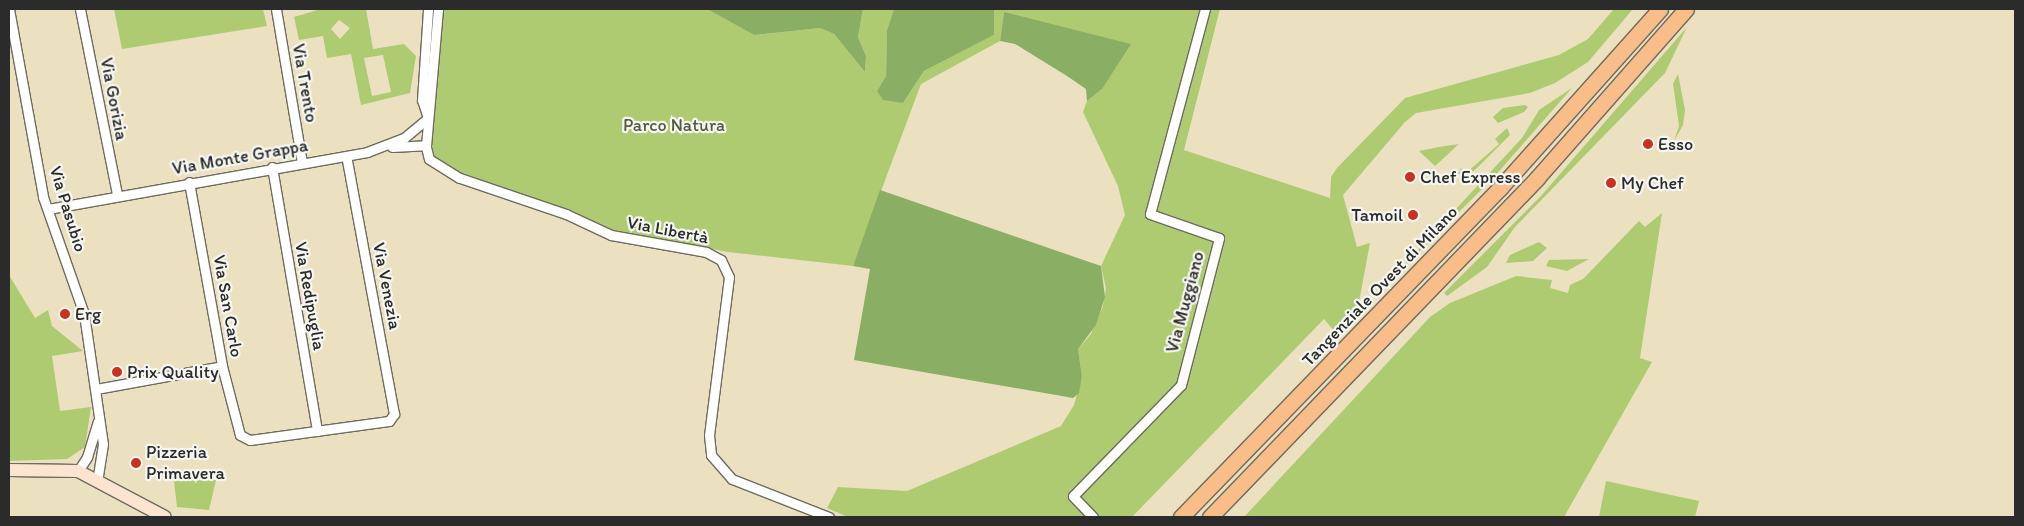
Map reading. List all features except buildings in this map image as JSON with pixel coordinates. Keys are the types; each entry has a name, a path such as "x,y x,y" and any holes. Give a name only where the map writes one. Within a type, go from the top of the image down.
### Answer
{"highway":[{"name":"Tangenziale Ovest di Milano","path":"1181,517 1532,154 1660,9"},
{"path":"1210,517 1537,178 1686,9"}],"street":[{"name":"Via Pasubio","path":"9,9 48,209 84,314 104,444 97,482"},
{"name":"Via Gorizia","path":"80,9 117,195"},
{"name":"Via Trento","path":"276,9 302,163"},
{"name":"Via Libertà","path":"428,9 422,100 428,118"},
{"name":"Via Libertà","path":"438,9 426,145 437,168 460,178 566,214 611,235 706,252 721,260 729,277 711,455 732,479 825,516"},
{"name":"Via Muggiano","path":"1093,517 1073,496 1180,385 1219,238 1150,214 1205,9"},
{"name":"Via Monte Grappa","path":"48,209 387,147 410,135 428,118"},
{"path":"387,147 426,145"},
{"name":"Via Venezia","path":"317,430 389,421 394,414 346,156"},
{"name":"Via Redipuglia","path":"272,167 317,430"},
{"name":"Via San Carlo","path":"189,182 222,366 240,435 250,440 317,430"},
{"path":"96,389 222,366"},
{"path":"78,471 87,457 99,417"},
{"path":"9,470 78,471 165,517"}],"green space":[{"path":"114,9 263,9 267,26 122,49"},
{"path":"321,9 366,9 373,49 404,44 416,56 410,93 361,105 351,54 327,58 323,36 299,40 294,17","holes":["339,20 350,28 340,39 331,29","383,55 391,92 372,96 364,58"]},
{"name":"Parco Natura","path":"440,9 707,9 754,35 820,28 834,34 865,72 866,56 858,37 863,9 894,9 887,30 886,76 877,91 903,103 924,71 994,35 993,10 980,9 1220,9 1184,150 1330,198 1331,177 1337,168 1405,98 1559,55 1588,39 1614,9 1633,9 1588,62 1555,83 1530,93 1416,113 1405,122 1343,195 1357,247 1370,243 1359,302 1334,331 1324,319 1132,517 848,517 827,508 838,487 907,491 1061,426 1074,405 1082,376 1078,349 1091,334 1103,306 1106,288 1101,266 1125,215 1118,186 1083,112 1087,101 1102,89 1004,12 1000,41 921,84 853,266 728,252 605,229 443,168 434,157 430,128"},
{"path":"707,9 863,9 858,37 866,56 865,72 834,34 820,28 754,35"},
{"path":"894,9 994,10 994,35 924,71 903,103 883,100 877,91 886,76 887,30"},
{"path":"1004,12 1131,44 1102,89 1087,101 1086,89 1015,44 1000,41"},
{"path":"1687,27 1665,73 1515,227 1487,267 1447,296 1444,293 1541,196"},
{"path":"1678,74 1685,110 1683,125 1674,141 1679,126 1673,84"},
{"path":"1572,88 1495,176 1373,298 1522,138 1539,110"},
{"path":"1525,105 1528,107 1524,112 1498,123 1493,117 1503,108"},
{"path":"1507,128 1510,135 1476,169 1469,174 1458,174 1461,168 1466,173 1499,144 1495,139"},
{"path":"1459,144 1435,166 1419,151 1439,147"},
{"path":"880,190 1101,266 1105,297 1096,325 1078,349 1082,376 1079,393 1073,398 854,360 870,269 853,266"},
{"path":"1662,213 1640,358 1652,362 1564,517 1244,517 1430,317 1450,303 1516,276 1552,280 1550,288 1568,293 1570,285 1583,279 1639,221 1645,227"},
{"path":"1539,242 1547,248 1533,261 1506,263 1510,255"},
{"path":"1589,259 1567,271 1546,266 1549,260"},
{"path":"9,275 35,318 48,310 52,326 83,351 52,356 60,411 91,407 85,447 67,459 9,461"},
{"path":"216,480 209,510 177,507 174,481"},
{"path":"1606,481 1699,501 1695,517 1599,517"}],"place":[{"name":"Esso","path":"1648,144"},
{"name":"Chef Express","path":"1410,177"},
{"name":"My Chef","path":"1611,183"},
{"name":"Tamoil","path":"1413,215"},
{"name":"Erg","path":"65,314"},
{"name":"Prix Quality","path":"117,372"},
{"name":"Pizzeria Primavera","path":"136,463"}]}
